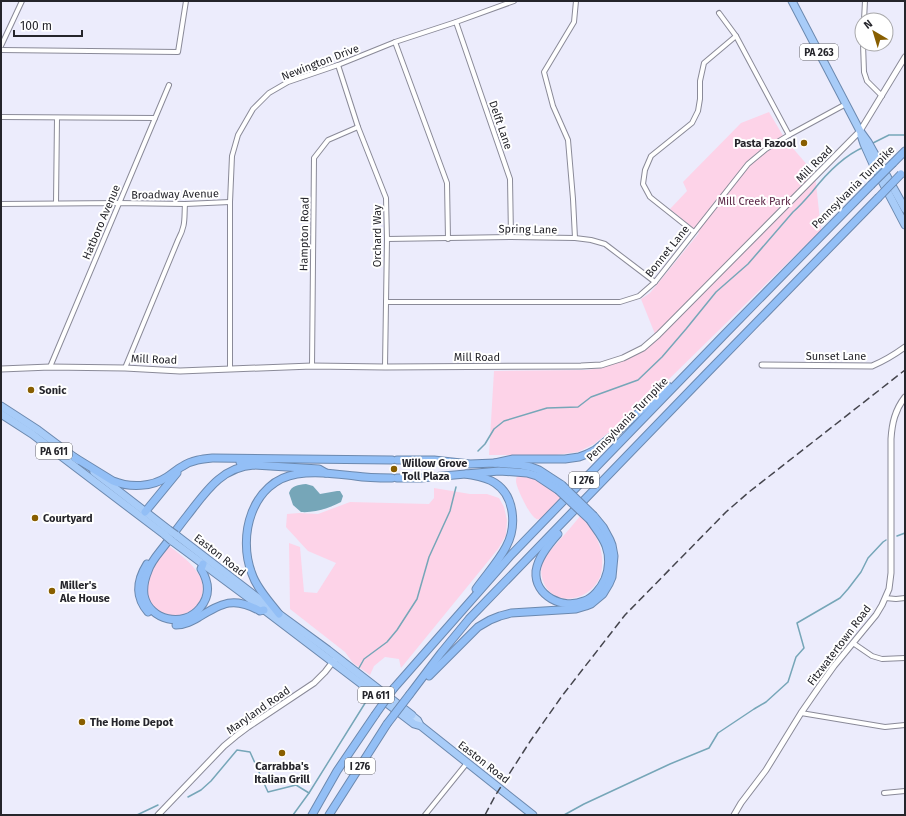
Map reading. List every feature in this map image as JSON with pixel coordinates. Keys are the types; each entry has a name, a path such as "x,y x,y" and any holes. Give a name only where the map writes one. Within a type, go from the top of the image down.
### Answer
{"highway":[{"name":"PA 263","path":"795,2 876,162 905,225"},
{"name":"Pennsylvania Turnpike","path":"312,815 338,771 394,688 448,626 512,555 723,336 905,151"},
{"name":"PA 263","path":"876,162 905,209"},
{"name":"I 276","path":"329,815 387,724 470,619 903,172"},
{"path":"495,463 512,459 565,459 579,457 595,450 616,433 723,336"},
{"name":"Easton Road","path":"1,406 38,430 145,512 167,533"},
{"name":"Easton Road","path":"1,414 32,434 280,614 414,724 421,726 533,815"},
{"path":"74,458 113,481 130,485 148,484 159,481 190,462 213,458 434,460 470,464 495,463 521,465 531,467 544,473 603,527 610,540 614,556 613,572 609,584 603,594 595,601 576,609 511,613 490,620 478,627 410,694"},
{"path":"255,459 234,464 219,473 200,492 147,564 140,577 139,586 140,600 146,610 155,619 167,624 186,624 214,608 227,603 241,603 260,611 264,610"},
{"path":"145,512 177,473 190,462"},
{"path":"203,564 201,569 207,582 207,594 206,600 196,613 186,618 168,620 152,611 144,595 144,583 148,569 159,552 204,494 219,478 232,470 247,465 319,469 326,473"},
{"path":"280,614 256,584 249,567 245,548 250,517 254,507 267,489 278,481 296,474 326,473 394,478 421,478 499,471 527,473 537,476 560,488"},
{"path":"448,626 506,547 511,534 513,519 511,506 507,496 498,485 489,479 466,474"},
{"path":"588,497 572,519 552,540 537,566 537,577 540,587 549,597 556,601 568,604 577,604 585,601 598,591 603,583 609,559 606,546 592,518"},
{"name":"Easton Road","path":"174,538 203,564 264,610 412,715"}],"main road":[{"name":"Easton Road","path":"412,715 418,720 421,726"}],"street":[{"path":"1,46 22,1"},
{"path":"1,50 178,52 186,1"},
{"name":"Newington Drive","path":"230,369 230,202 232,156 238,135 253,108 269,93 288,82 338,66 396,42 514,1"},
{"path":"575,238 568,140 553,106 544,72 574,22 576,1"},
{"path":"864,12 865,1"},
{"path":"719,13 736,36 789,135"},
{"name":"Delft Lane","path":"456,22 510,179 511,237"},
{"path":"694,232 650,197 643,184 645,170 651,156 692,123 698,112 700,81 704,62 736,36"},
{"path":"396,42 448,183 448,239"},
{"path":"864,52 864,72 867,81 882,96"},
{"name":"Mill Road","path":"1,369 50,367 125,368 180,371 312,366 581,366 601,364 623,358 644,348 658,335 860,131 905,57"},
{"name":"Orchard Way","path":"338,66 358,127 386,198 387,239 385,367"},
{"name":"Hatboro Avenue","path":"50,367 169,85"},
{"name":"Bonnet Lane","path":"386,302 620,302 639,296 655,282 748,164 766,149 846,104"},
{"path":"1,117 155,118"},
{"path":"56,203 57,118"},
{"name":"Hampton Road","path":"312,366 314,158 328,140 358,127"},
{"name":"Broadway Avenue","path":"1,204 185,204 230,202"},
{"path":"125,368 182,231 184,224 185,204"},
{"name":"Spring Lane","path":"387,239 511,237 575,238 591,240 605,244 655,282"},
{"name":"Sunset Lane","path":"762,366 872,366 892,357 905,347"},
{"name":"Fitzwatertown Road","path":"734,815 741,803 766,770 801,713 834,666 876,615 889,589 891,573 891,439 894,418 905,397"},
{"path":"885,598 905,598"},
{"path":"853,643 872,656 882,659 905,658"},
{"name":"Maryland Road","path":"158,815 224,746 260,718 314,683 335,660"},
{"path":"801,713 885,727 905,725"},
{"path":"425,815 467,762"},
{"path":"884,793 905,791"}],"green space":[{"name":"Mill Creek Park","path":"769,112 785,139 815,174 821,230 664,384 594,444 578,452 556,455 489,455 494,371 586,370 602,368 627,359 640,352 657,339 641,299 650,293 699,233 670,209 687,191 683,182 741,123"},
{"path":"519,475 532,477 564,497 541,519 536,519 532,516 518,489 516,480"},
{"path":"434,488 470,494 487,494 499,498 504,507 507,520 506,535 498,549 401,668 399,659 385,657 374,666 370,675 353,663 345,652 290,609 289,543 300,547 304,592 317,593 336,563 308,551 286,527 287,514 318,514 350,502 429,504 434,498"},
{"path":"581,515 594,534 600,547 602,566 600,577 588,592 580,596 563,598 555,596 548,590 542,579 542,565 550,551"},
{"path":"168,545 191,564 199,574 202,583 202,595 198,604 191,611 182,614 173,615 156,609 150,602 147,592 148,581 151,574 157,561"}],"water":[{"path":"306,484 313,486 320,494 340,491 343,496 341,502 322,510 301,512 293,505 289,493 294,487"}],"waterway":[{"path":"871,144 889,135 905,135"},
{"path":"478,451 485,444 494,429 504,421 547,408 578,407 591,397 638,380 662,357 716,292 748,264 829,172 842,160 864,147"},
{"path":"359,668 364,659 387,642 397,630 417,599 429,557 450,511 456,487"},
{"path":"897,536 905,533"},
{"path":"564,815 584,804 670,764 709,748 718,733 766,702 788,682 796,657 804,648 797,623 840,598 861,572 868,558 886,540"},
{"path":"293,815 309,793 367,700"},
{"path":"188,797 201,790 211,781 237,750 250,752 268,792 296,785 309,793"},
{"path":"137,815 158,805"}],"railway":[{"path":"485,815 495,796 531,740 562,696 625,615 726,512 749,492 905,370"}],"place":[{"name":"Pasta Fazool","path":"804,143"},
{"name":"Sonic","path":"31,390"},
{"name":"Willow Grove Toll Plaza","path":"394,469"},
{"name":"Courtyard","path":"35,518"},
{"name":"Miller's Ale House","path":"52,591"},
{"name":"The Home Depot","path":"82,722"},
{"name":"Carrabba's Italian Grill","path":"282,753"}]}
